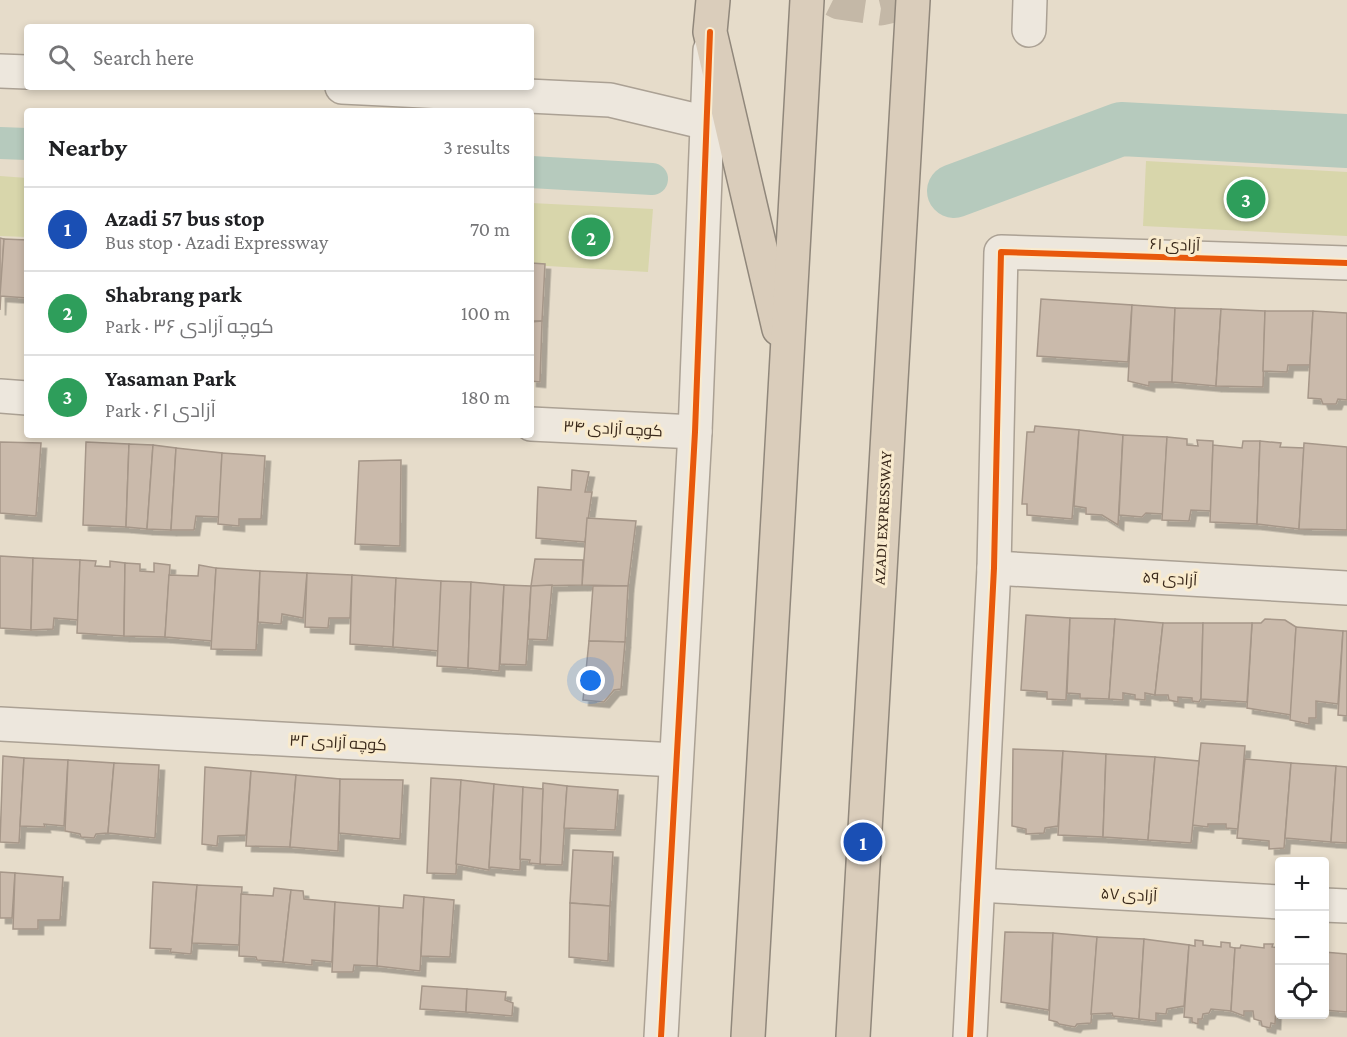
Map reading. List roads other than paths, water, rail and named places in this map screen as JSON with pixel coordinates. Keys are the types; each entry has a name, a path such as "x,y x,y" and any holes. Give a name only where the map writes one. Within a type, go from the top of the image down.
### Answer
{"highway":[{"path":"713,0 710,32 788,366"},
{"path":"748,1037 768,662 788,366 807,0"},
{"name":"AZADI EXPRESSWAY","path":"853,1037 913,0"}],"street":[{"path":"661,1037 695,432 710,32"},
{"path":"0,70 24,72"},
{"path":"404,90 610,100 707,123"},
{"name":"آزادی ۶۱","path":"994,567 1001,252 1347,263"},
{"path":"0,396 24,398"},
{"name":"کوچه آزادی ۳۴","path":"534,424 695,432"},
{"path":"970,1037 994,567"},
{"name":"آزادی ۵۹","path":"994,567 1347,588"},
{"name":"کوچه آزادی ۳۲","path":"0,724 676,760"},
{"name":"آزادی ۵۷","path":"978,885 1275,902"},
{"path":"1329,905 1347,906"}],"waterway":[{"path":"954,191 1121,129 1347,141"},
{"path":"0,143 24,144"},
{"path":"534,172 652,179"}],"tunnel":[{"path":"833,0 839,3 881,9 920,0"}],"place":[{"name":"Yasaman Park","path":"1246,199"},
{"name":"Shabrang park","path":"591,237"},
{"name":"Azadi 57 bus stop","path":"863,842"}]}
